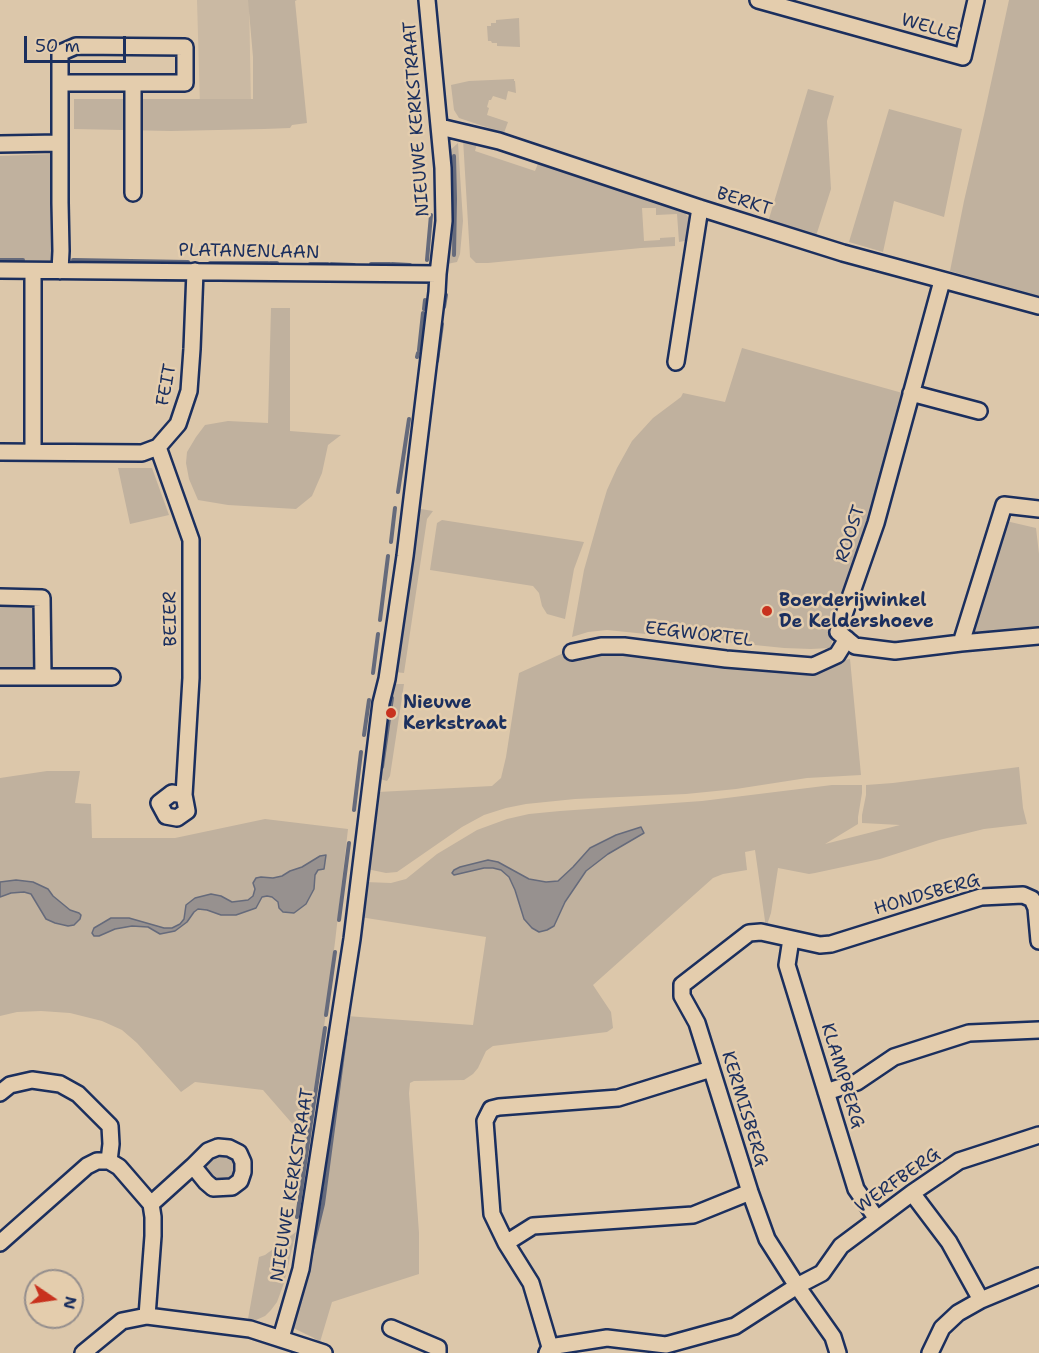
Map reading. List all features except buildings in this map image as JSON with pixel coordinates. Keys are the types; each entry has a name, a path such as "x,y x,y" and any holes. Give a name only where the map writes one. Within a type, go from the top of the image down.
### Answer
{"street":[{"name":"NIEUWE KERKSTRAAT","path":"281,1338 302,1269 352,939 381,703 387,679 409,525 437,291 444,221 440,127 427,0"},
{"name":"WELLE","path":"758,0 963,57 976,0"},
{"path":"60,83 185,83 185,46 76,46 60,53 60,83 60,271"},
{"path":"133,83 133,193"},
{"name":"BERKT","path":"440,127 499,141 843,253 1039,306"},
{"path":"0,144 60,143"},
{"path":"675,362 700,208"},
{"name":"PLATANENLAAN","path":"0,270 438,274"},
{"path":"33,271 33,452"},
{"name":"FEIT","path":"158,447 178,424 189,391 195,271"},
{"name":"ROOST","path":"847,639 838,632 876,522 942,281"},
{"path":"911,393 979,411"},
{"path":"0,452 142,453 158,447"},
{"name":"BEIER","path":"158,447 191,540 191,678 184,795"},
{"path":"961,643 1004,505 1039,508"},
{"path":"0,597 42,598 43,677"},
{"path":"847,639 855,646 895,651 1039,636"},
{"name":"EEGWORTEL","path":"572,652 601,646 624,646 726,659 813,666 837,656 847,639"},
{"path":"0,677 112,677"},
{"name":"HONDSBERG","path":"791,939 820,945 831,944 981,897 1023,895 1032,899 1036,908 1039,941"},
{"name":"KERMISBERG","path":"791,939 760,932 749,933 682,985 681,996 697,1023 767,1239 796,1286 833,1337 838,1353"},
{"name":"KLAMPBERG","path":"791,939 787,965 826,1092 856,1189 877,1219"},
{"path":"826,1092 857,1082 894,1057 969,1033 1039,1030"},
{"path":"549,1350 531,1283 506,1243 492,1214 485,1121 491,1109 618,1098 711,1069"},
{"path":"0,1093 10,1085 32,1080 60,1084 78,1094 110,1126 109,1161"},
{"name":"WERFBERG","path":"549,1350 607,1338 686,1347 735,1326 796,1286 822,1273 841,1246 959,1161 1039,1135"},
{"path":"0,1243 87,1166 97,1161 109,1161 119,1167 150,1204 153,1216 147,1316"},
{"path":"150,1204 193,1166"},
{"path":"506,1243 533,1226 693,1215 750,1192"},
{"path":"912,1193 949,1242 981,1300"},
{"path":"930,1353 942,1328 958,1313 981,1300 1038,1282"},
{"path":"83,1353 122,1321 147,1316 250,1329 324,1353"},
{"path":"391,1328 438,1348 438,1353"}],"shaded area":[{"path":"197,0 249,0 251,105 200,106"},
{"path":"248,0 297,0 295,1 307,123 292,125 290,128 264,129 171,131 74,129 74,99 253,99 253,57"},
{"path":"1009,0 1039,0 1039,297 950,271"},
{"path":"519,18 520,47 497,46 497,43 488,41 487,26 491,26 491,23 496,23 496,20"},
{"path":"514,79 516,93 508,91 506,100 493,96 487,107 489,108 487,115 508,122 504,133 459,118 454,110 451,85 469,81"},
{"path":"808,89 834,96 827,121 831,189 816,236 768,222"},
{"path":"889,109 962,129 944,217 894,201 883,252 849,242"},
{"path":"463,139 478,140 475,151 535,171 539,161 675,207 689,218 690,240 679,242 677,214 656,215 656,208 642,208 644,241 675,237 675,246 476,263 470,257"},
{"path":"458,143 463,221 460,254 457,262 447,264 452,216 452,185 448,152"},
{"path":"53,154 54,263 0,263 0,156"},
{"path":"271,308 290,308 290,431 341,435 328,445 322,473 312,496 296,509 228,505 198,500 189,479 186,463 187,452 205,425 228,421 268,423"},
{"path":"742,348 906,394 894,443 830,648 784,648 607,630 572,637 584,570 607,490 632,441 653,418 683,393 725,402"},
{"path":"118,468 152,468 169,515 130,524"},
{"path":"415,508 433,511 427,519 404,673 394,672"},
{"path":"442,520 584,542 574,569 565,619 547,614 542,606 539,593 533,586 430,570 437,523"},
{"path":"1006,521 1036,528 1039,554 1039,632 971,635"},
{"path":"0,603 35,603 35,671 0,671"},
{"path":"585,646 826,668 850,659 861,775 807,778 686,794 575,799 526,804 484,815 462,827 397,872 386,873 367,869 378,792 492,786 501,778 519,673 568,651"},
{"path":"393,684 404,684 390,776 387,781 380,779"},
{"path":"1019,767 1027,824 984,829 939,840 880,859 815,873 778,868 771,913 766,928 755,850 745,852 747,870 713,878 593,985 611,1012 613,1028 607,1032 493,1046 486,1051 473,1074 464,1080 410,1083 419,1233 419,1274 332,1302 320,1342 289,1326 305,1277 312,1246 346,1016 473,1025 486,937 360,917 365,882 391,883 406,879 437,854 477,830 529,814 702,801 832,785 862,785 858,824 825,844 900,825 862,823 866,785","holes":["616,835 639,836 608,854 586,871 565,902 555,925 532,928 525,919 509,877 501,870 484,868 454,875 460,867 488,860 498,862 529,879 546,882 558,881 590,848"]},
{"path":"47,771 80,771 75,803 91,804 92,838 175,838 265,819 348,829 309,1143 263,1090 195,1082 181,1092 137,1043 122,1030 102,1021 70,1013 41,1011 17,1012 0,1016 0,897 24,892 31,894 38,904 79,913 70,910 48,889 16,880 0,882 0,778","holes":["320,856 326,856 315,875 314,889 306,904 294,913 272,897 267,896 262,897 256,908 221,915 198,909 187,922 160,934 148,927 132,926 115,929 98,936 99,924 111,918 129,918 164,928 172,928 180,924 184,919 184,913 221,896 232,902 248,900 253,896 254,883 261,877 282,876"]},
{"path":"641,827 644,833 608,854 586,871 565,902 554,926 539,932 524,919 509,877 501,870 484,868 454,875 452,873 460,867 488,860 498,862 529,879 546,882 558,881 590,848 616,835"},
{"path":"326,855 324,869 318,870 315,875 314,889 306,904 294,913 283,912 278,902 267,896 262,897 256,908 236,915 221,915 198,909 175,931 160,934 148,927 132,926 115,929 99,936 94,936 92,933 94,928 111,918 129,918 164,928 172,928 184,919 186,905 195,898 211,894 232,902 248,900 253,896 255,889 253,883 256,878 282,876"},
{"path":"16,880 33,882 48,889 70,910 79,913 80,919 74,925 68,926 46,919 31,894 24,892 0,897 0,882"},
{"path":"217,1151 238,1158 237,1180 215,1184 205,1170 206,1164"},
{"path":"296,1232 277,1302 265,1316 256,1320 248,1319 259,1257"}],"waterway":[{"path":"454,156 454,255"},
{"path":"427,260 431,215"},
{"path":"0,260 23,260"},
{"path":"73,260 188,262"},
{"path":"210,263 268,263"},
{"path":"270,263 277,263"},
{"path":"310,264 328,264"},
{"path":"331,264 354,265"},
{"path":"371,264 390,264"},
{"path":"392,264 410,265"},
{"path":"0,278 23,278"},
{"path":"74,278 186,280"},
{"path":"444,307 446,295"},
{"path":"424,309 425,300"},
{"path":"419,350 423,313"},
{"path":"437,361 442,324"},
{"path":"417,357 418,353"},
{"path":"431,405 432,394"},
{"path":"398,492 409,419"},
{"path":"391,542 395,508"},
{"path":"380,620 388,556"},
{"path":"373,673 378,634"},
{"path":"382,767 392,698"},
{"path":"364,735 369,700"},
{"path":"354,810 361,752"},
{"path":"339,920 349,843"},
{"path":"326,1015 335,952"},
{"path":"297,1217 325,1028"},
{"path":"309,1262 323,1204 346,1031"}],"place":[{"name":"Boerderijwinkel De Keldershoeve","path":"767,611"},
{"name":"Nieuwe Kerkstraat","path":"391,713"}]}
